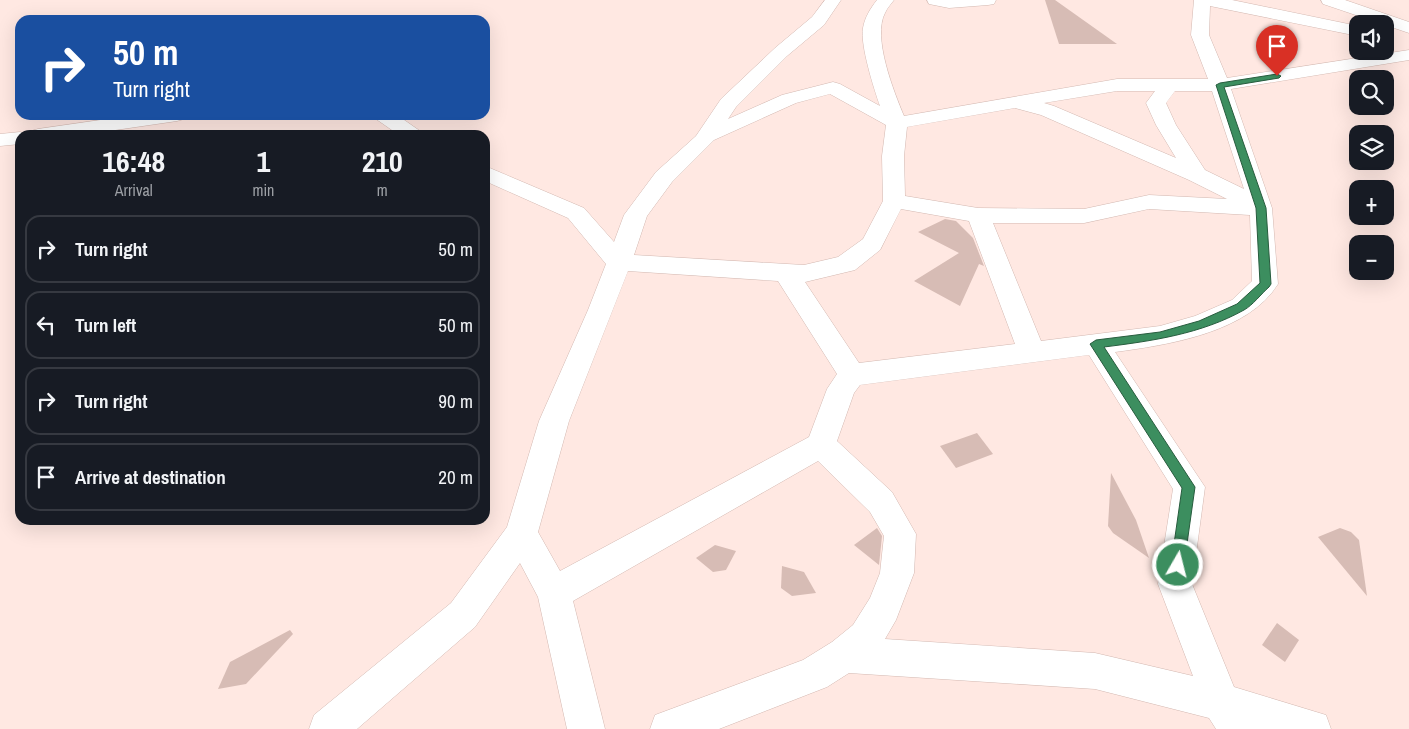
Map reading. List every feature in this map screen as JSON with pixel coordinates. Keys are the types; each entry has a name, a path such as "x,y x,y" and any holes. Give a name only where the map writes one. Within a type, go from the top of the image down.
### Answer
{"street":[{"path":"328,729 463,615 521,534 554,421 601,310 636,215 664,177 707,136 728,103 781,52 818,21 834,0"},
{"path":"490,175 576,213 618,262 786,274 804,274 846,264 872,244 894,201 893,156 897,123 880,80 871,30 876,12 886,0"},
{"path":"935,0 949,3 988,0"},
{"path":"554,593 821,445 841,389 852,375 1160,336 1203,324 1241,306 1265,284 1261,208 1220,85 1200,35 1202,0"},
{"path":"1207,0 1349,29"},
{"path":"1329,0 1409,28"},
{"path":"1394,39 1409,42"},
{"path":"707,136 789,99 832,88 897,123 1117,85 1220,85 1409,55"},
{"path":"1169,85 1156,102 1166,125 1197,175"},
{"path":"1012,103 1047,110 1197,175 1261,208"},
{"path":"73,130 142,120"},
{"path":"390,120 406,130"},
{"path":"0,140 15,138"},
{"path":"894,201 978,216 1084,216 1149,202 1261,208"},
{"path":"978,216 1032,353"},
{"path":"786,274 852,375"},
{"path":"1096,344 1188,487 1175,584 1230,716"},
{"path":"669,729 814,674 845,655 866,637 884,608 898,573 900,534 881,502 821,445"},
{"path":"521,534 554,593 586,729"},
{"path":"845,655 1095,672 1230,716 1312,729"}],"building":[{"path":"1045,0 1055,0 1117,44 1059,44"},
{"path":"945,219 956,221 973,238 984,266 979,264 960,306 914,281 959,253 918,232"},
{"path":"977,433 993,454 956,468 940,446"},
{"path":"1111,473 1136,520 1149,558 1113,533 1108,526"},
{"path":"877,528 882,536 879,565 854,545"},
{"path":"1340,528 1351,532 1359,540 1367,596 1318,537"},
{"path":"715,545 736,551 726,570 713,572 696,558"},
{"path":"782,566 804,572 816,593 792,596 781,588"},
{"path":"1277,623 1299,640 1285,662 1262,645"},
{"path":"290,630 293,634 246,684 218,689 230,662"}],"route":[{"path":"1178,565 1188,487 1096,344 1160,336 1203,324 1241,306 1265,284 1261,208 1220,85 1277,76"}]}
